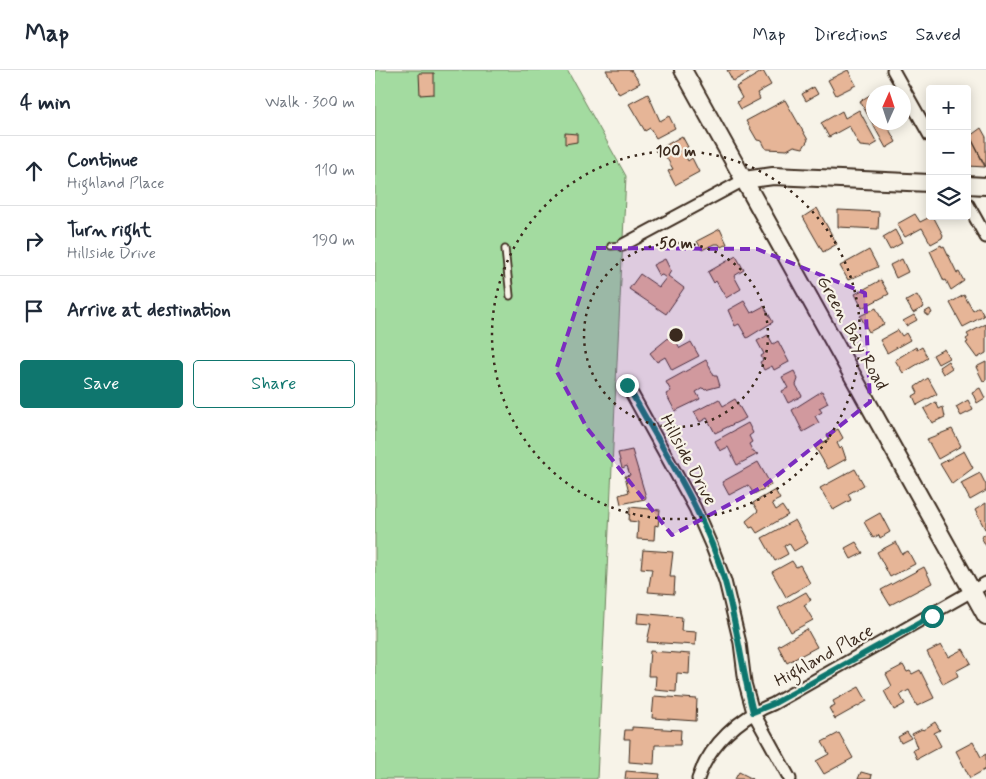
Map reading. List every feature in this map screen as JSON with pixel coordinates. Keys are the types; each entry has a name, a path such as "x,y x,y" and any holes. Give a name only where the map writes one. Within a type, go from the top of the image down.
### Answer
{"main road":[{"name":"Green Bay Road","path":"683,70 744,180 979,587 986,616"},
{"path":"744,180 773,176 926,183"},
{"path":"971,185 986,186"}],"street":[{"path":"893,70 927,130"},
{"path":"623,245 744,180"},
{"path":"971,210 986,237"},
{"name":"Hillside Drive","path":"627,385 695,508 712,547 725,581 740,643 745,683 753,712 790,779"},
{"name":"Highland Place","path":"698,779 713,751 726,734 753,712 781,700 979,587"}],"lane":[{"path":"611,246 623,245"},
{"path":"505,249 510,296"}],"highlighted area":[{"path":"596,248 757,249 865,293 870,402 764,486 672,535 587,428 556,370"}],"green space":[{"path":"375,70 567,70 626,176 597,779 375,779"}],"building":[{"path":"606,70 631,70 640,83 619,94"},
{"path":"727,70 755,70 733,81"},
{"path":"848,70 856,85 836,95 828,80"},
{"path":"763,71 771,85 757,93 760,99 741,109 737,102 742,98 736,87"},
{"path":"419,73 434,73 434,94 420,95"},
{"path":"814,87 818,94 806,101 802,94"},
{"path":"648,94 660,121 669,116 675,128 656,138 650,128 645,131 629,104"},
{"path":"866,97 866,112 860,101"},
{"path":"785,100 808,140 803,148 794,146 787,150 766,149 762,141 757,140 746,121"},
{"path":"859,110 866,123 866,130 870,130 877,143 870,147 860,146 849,126 829,137 821,123 842,111 845,118"},
{"path":"981,128 986,137 986,167 971,138 971,135"},
{"path":"876,130 889,130 896,142 886,148"},
{"path":"565,133 577,134 577,142 565,144"},
{"path":"682,136 688,147 682,150 688,161 692,158 699,172 675,185 668,171 673,169 661,148"},
{"path":"971,138 985,167 971,166"},
{"path":"817,208 837,244 823,252 803,217"},
{"path":"838,210 879,212 878,229 838,227"},
{"path":"915,214 920,222 926,219 935,220 943,235 942,238 931,244 922,228 905,237 897,224"},
{"path":"720,229 727,244 721,247 719,244 714,244 702,250 697,241"},
{"path":"895,230 902,243 890,250 883,237"},
{"path":"941,245 942,247 944,246 957,273 959,272 964,281 951,290 946,280 944,281 930,251"},
{"path":"869,250 878,267 848,280 840,266"},
{"path":"736,256 744,270 734,276 741,289 726,298 708,272"},
{"path":"665,259 671,271 668,276 684,288 666,314 629,289 640,274 659,287 666,278 662,275 659,276 653,265"},
{"path":"902,259 908,272 896,278 890,265"},
{"path":"881,280 889,294 862,308 855,294"},
{"path":"917,295 924,307 913,313 906,301"},
{"path":"964,295 973,311 979,307 984,316 963,327 950,303"},
{"path":"744,301 751,313 764,306 773,322 747,338 739,324 735,326 728,310"},
{"path":"876,308 884,324 869,332 860,316"},
{"path":"930,309 932,313 927,316 925,312"},
{"path":"914,315 917,320 906,326 903,321"},
{"path":"986,324 986,353 977,358 966,343 968,342 966,339 969,337 967,334"},
{"path":"898,330 902,336 906,333 910,340 887,353 880,340"},
{"path":"672,335 680,348 691,342 699,356 672,370 665,357 657,362 650,353"},
{"path":"768,335 773,344 778,341 789,362 774,370 772,366 764,370 760,362 763,360 761,356 764,354 757,341"},
{"path":"916,347 917,350 922,347 928,358 903,373 895,360"},
{"path":"944,349 949,358 938,364 933,355"},
{"path":"706,360 714,376 717,376 720,386 705,390 703,388 696,392 700,399 675,411 666,394 671,391 666,382"},
{"path":"948,361 952,368 943,374 939,367"},
{"path":"986,362 986,380 983,381 976,367"},
{"path":"794,371 798,379 796,385 802,396 788,403 782,391 788,388 782,377"},
{"path":"928,378 937,394 917,405 913,396 918,393 915,387"},
{"path":"980,388 985,398 977,403 972,392"},
{"path":"822,391 828,403 819,408 822,412 815,416 819,423 803,432 792,410"},
{"path":"719,399 723,406 735,399 746,418 715,433 707,418 700,422 694,412"},
{"path":"968,400 973,410 961,416 956,407"},
{"path":"936,402 939,409 943,407 945,417 932,423 924,409"},
{"path":"748,423 753,433 749,436 752,442 749,444 753,452 758,454 737,465 728,447 720,451 715,441"},
{"path":"838,429 843,438 837,443 840,449 842,447 846,459 828,469 815,447 829,439 827,435"},
{"path":"952,429 961,446 938,459 927,439"},
{"path":"632,450 646,497 645,499 621,504 619,495 629,492 625,476 630,475 627,466 622,468 618,453"},
{"path":"964,451 973,468 952,484 940,464"},
{"path":"758,462 771,485 754,494 748,485 729,495 722,482"},
{"path":"855,469 864,485 848,494 851,500 833,510 820,488"},
{"path":"980,473 986,485 986,491 970,500 961,483"},
{"path":"775,490 780,499 772,503 776,510 782,506 788,515 757,533 753,527 750,528 746,521 758,511 753,503"},
{"path":"986,503 986,529 985,529 975,510"},
{"path":"630,507 660,510 658,526 655,525 654,540 637,539 638,522 629,521"},
{"path":"880,513 890,532 880,538 879,535 873,538 864,522"},
{"path":"795,520 808,543 794,551 789,543 784,546 788,554 775,561 762,538"},
{"path":"986,534 986,546 981,537"},
{"path":"856,542 863,553 851,559 845,548"},
{"path":"896,542 902,554 908,551 915,564 890,577 877,552"},
{"path":"643,550 673,552 670,577 675,577 674,594 648,592 652,569 641,568"},
{"path":"792,561 796,567 800,565 810,583 786,597 772,572"},
{"path":"924,567 932,583 890,605 881,590"},
{"path":"806,592 811,600 804,605 813,620 791,632 778,608"},
{"path":"638,613 682,617 681,631 696,632 695,645 647,642 651,624 637,623"},
{"path":"807,629 817,647 787,663 778,646"},
{"path":"941,645 948,657 963,649 971,663 956,671 958,676 943,684 927,652"},
{"path":"650,651 690,654 689,674 677,673 676,692 655,690 656,676 648,676"},
{"path":"903,665 907,672 910,671 912,674 920,670 934,698 917,706 909,690 900,695 905,704 894,710 884,691 892,686 886,674"},
{"path":"859,687 867,701 835,719 829,708 835,705 833,701"},
{"path":"654,696 697,699 696,721 652,718"},
{"path":"935,722 940,730 934,733 941,746 917,759 913,750 917,748 912,734 923,730"},
{"path":"632,727 681,730 680,745 655,745 654,764 629,762 630,739 624,739 625,730 632,730"},
{"path":"907,732 911,738 901,743 898,737"},
{"path":"839,733 853,758 824,774 816,761 829,754 822,742"},
{"path":"973,742 981,757 986,754 986,769 970,778 956,751"},
{"path":"626,771 660,774 659,779 625,779"},
{"path":"739,772 753,779 735,779"},
{"path":"861,772 872,775 871,779 858,779"}],"route":[{"path":"627,385 695,508 712,547 725,581 740,643 745,683 753,712 773,704 932,616"}]}
